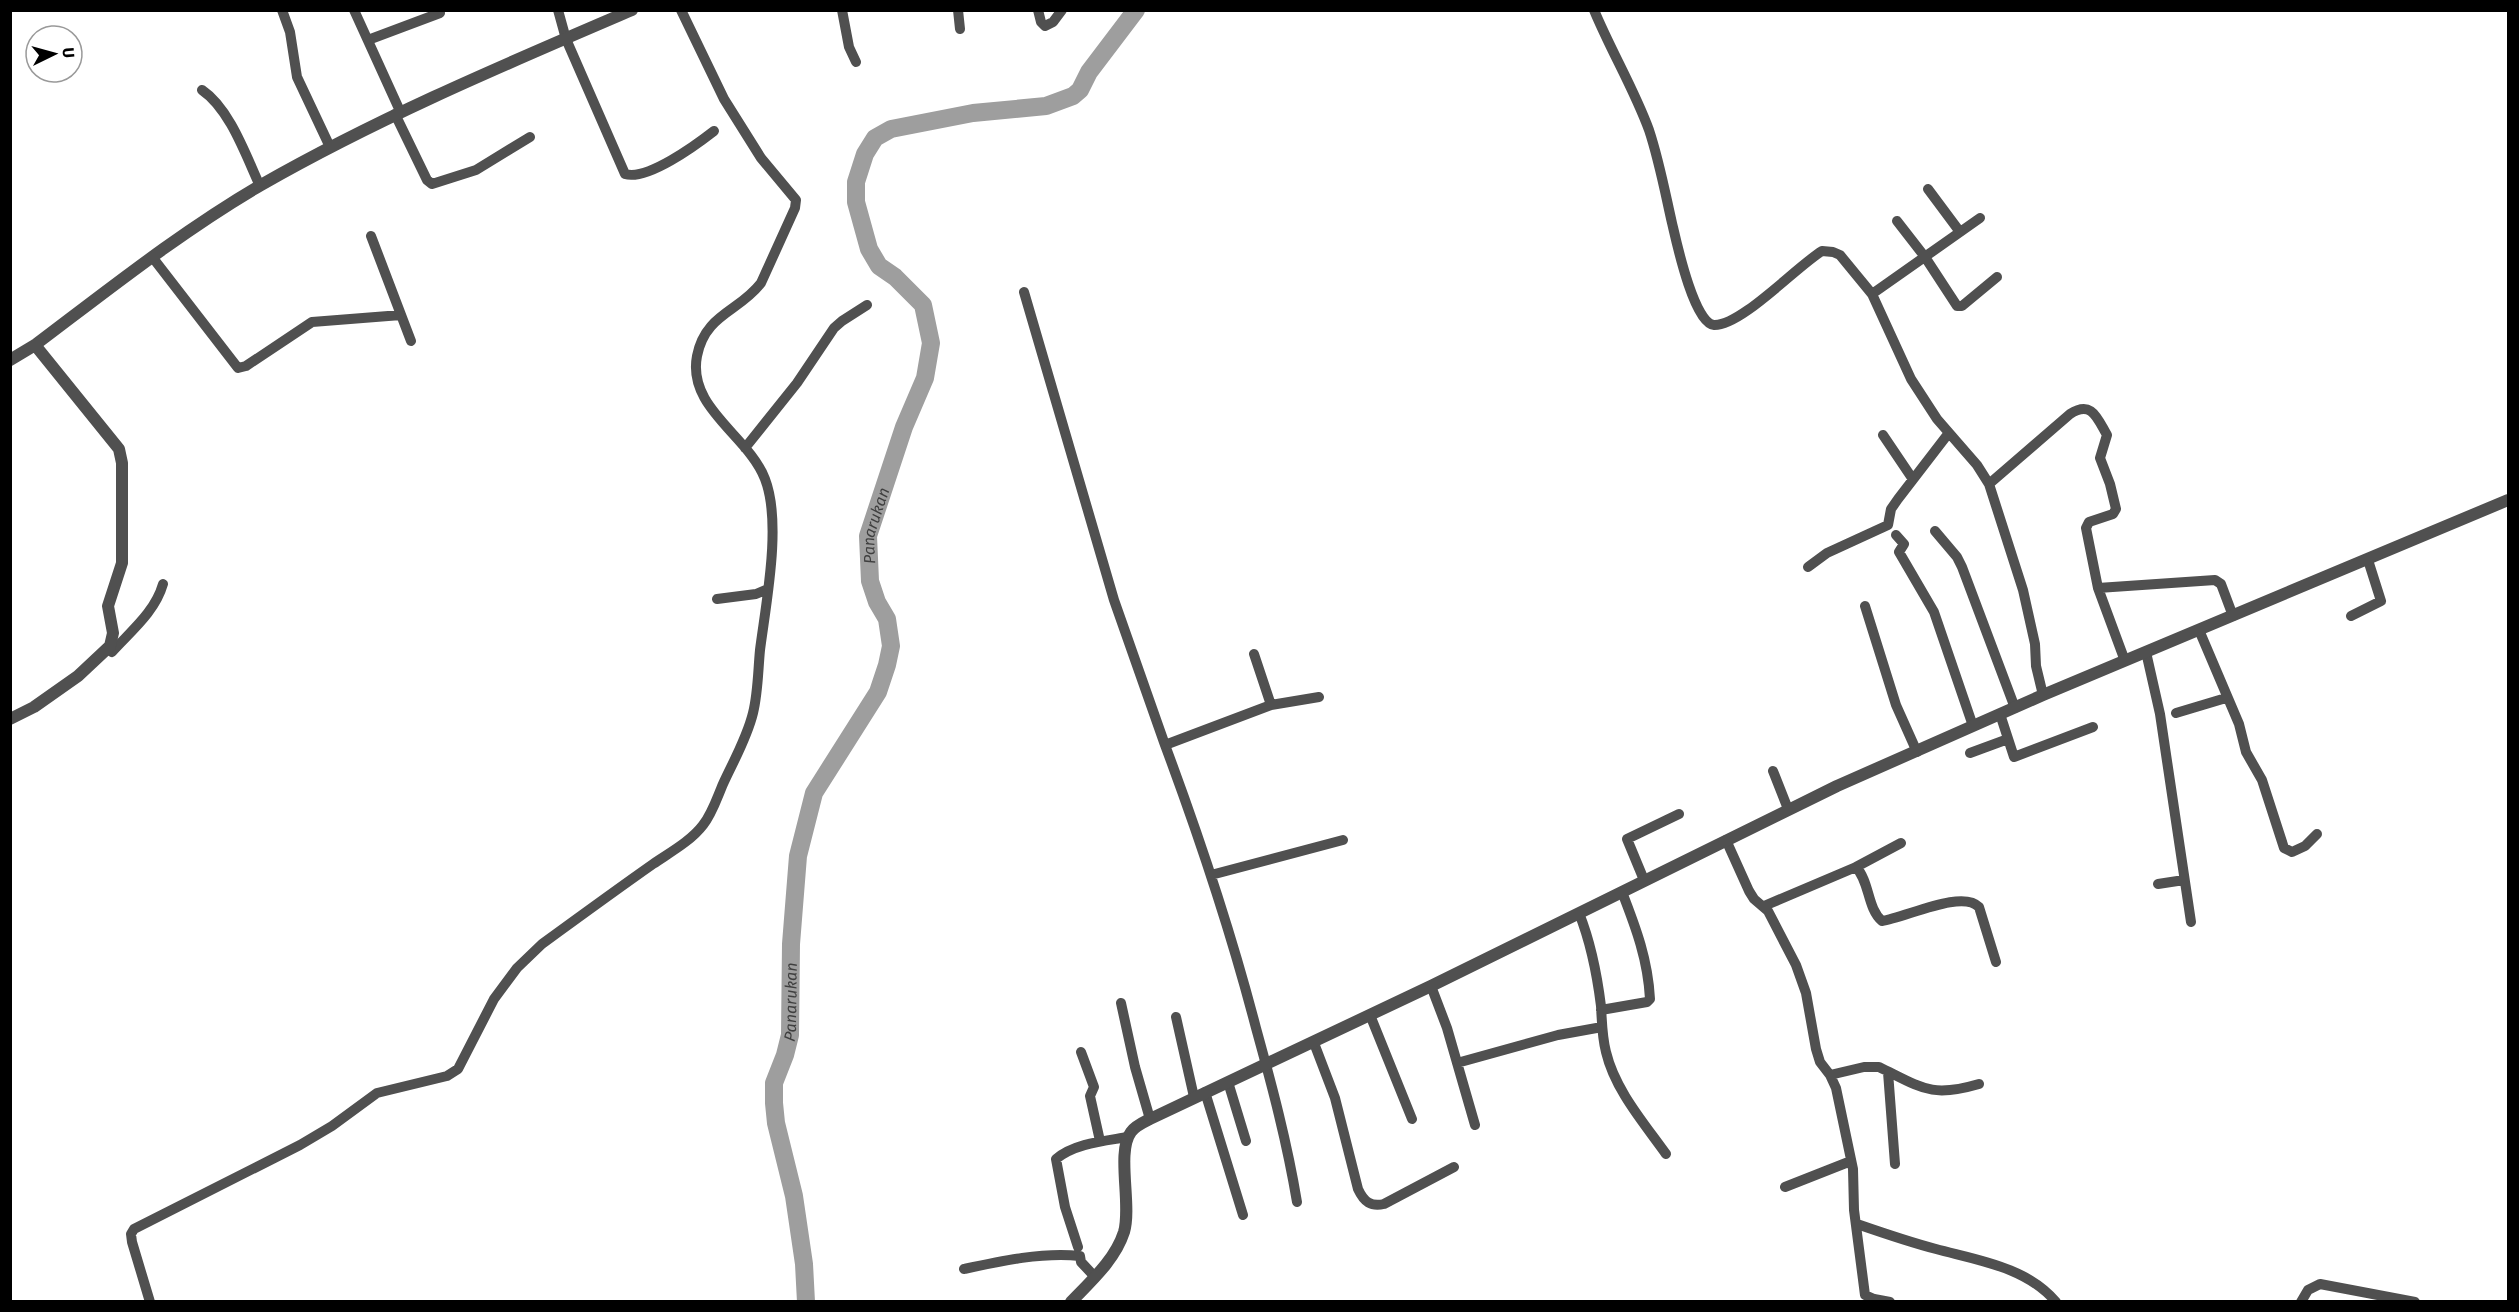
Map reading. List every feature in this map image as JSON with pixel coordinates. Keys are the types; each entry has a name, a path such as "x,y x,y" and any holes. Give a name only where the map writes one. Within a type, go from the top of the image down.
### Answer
{"street":[{"path":"282,10 290,32 297,77 330,147"},
{"path":"354,10 427,180 432,184 476,170 530,137"},
{"path":"558,10 566,39 625,174 633,175 666,163 714,131"},
{"path":"11,359 34,345 209,217 260,186 398,113 632,10"},
{"path":"150,1302 132,1242 131,1234 134,1229 300,1145 332,1126 377,1093 452,1073 461,1064 494,999 517,968 530,955 677,847 703,825 753,713 768,588 772,526 770,502 762,473 746,448 712,411 695,376 699,344 710,326 733,305 753,293 761,283 796,207 796,200 761,158 724,99 681,10"},
{"path":"842,10 849,47 856,62"},
{"path":"958,10 960,28"},
{"path":"1038,10 1041,22 1045,26 1053,22 1062,10"},
{"path":"1594,10 1648,129 1659,162 1679,256 1694,299 1708,324 1714,325 1736,318 1822,251 1840,255 1872,294 1911,379 1948,434 1977,465 1989,484 2023,590 2043,695"},
{"path":"368,40 440,13"},
{"path":"202,90 215,100 226,117 260,186"},
{"path":"1928,189 1960,232"},
{"path":"1872,294 1980,219"},
{"path":"1897,221 1925,256 1959,306 1997,278"},
{"path":"371,236 411,341"},
{"path":"153,258 238,368 246,366 312,322 401,315"},
{"path":"1024,292 1114,600 1211,875 1282,1119 1297,1202"},
{"path":"746,448 797,383 834,328 867,305"},
{"path":"10,719 54,692 109,650 113,637 108,606 122,563 122,458 114,441 34,345"},
{"path":"1989,484 2070,414 2084,408 2089,409 2107,435 2100,458 2115,505 2113,514 2086,525 2098,588 2125,661"},
{"path":"1808,567 1827,553 1887,525 1891,509 1912,478 1948,434"},
{"path":"1883,435 1912,478"},
{"path":"1071,1302 1114,1253 1125,1227 1125,1154 1128,1137 1133,1129 1150,1119 1370,1016 1788,809 2043,695 2508,500"},
{"path":"1935,531 1957,557 1962,567 2015,708"},
{"path":"1896,535 1904,544 1899,549 1900,553 1941,629 1973,726"},
{"path":"2351,616 2381,601 2367,560"},
{"path":"2098,588 2216,580 2221,584 2233,616"},
{"path":"109,650 112,652 147,614 156,603 163,584"},
{"path":"717,599 756,594 768,588"},
{"path":"1865,606 1896,705 1917,752"},
{"path":"2199,630 2239,724 2246,752 2262,780 2284,848 2292,852 2305,846 2317,834"},
{"path":"2146,652 2160,714 2191,922"},
{"path":"1254,654 1271,705"},
{"path":"1166,745 1271,705 1319,697"},
{"path":"2175,712 2226,698"},
{"path":"2000,714 2014,757 2093,727"},
{"path":"1970,753 2008,739"},
{"path":"1773,771 1788,809"},
{"path":"1644,880 1627,839 1679,814"},
{"path":"1211,875 1342,840"},
{"path":"1726,840 1749,891 1776,923 1801,978 1820,1062 1836,1088 1851,1161 1855,1190 1854,1210 1865,1295 1890,1302"},
{"path":"1764,906 1856,867 1901,843"},
{"path":"1856,867 1861,874 1876,914 1882,921 1947,903 1967,900 1974,902 1978,907 1996,962"},
{"path":"2158,884 2184,880"},
{"path":"1601,1010 1647,1002 1650,999 1646,960 1622,892"},
{"path":"1579,913 1590,941 1606,1051 1618,1083 1666,1154"},
{"path":"1431,986 1441,1010 1475,1125"},
{"path":"1121,1003 1135,1067 1150,1119"},
{"path":"1370,1016 1413,1119"},
{"path":"1176,1017 1200,1095 1243,1215"},
{"path":"1457,1063 1558,1035 1602,1027"},
{"path":"1314,1043 1335,1098 1356,1183 1366,1202 1374,1205 1384,1204 1454,1167"},
{"path":"1081,1052 1094,1087 1090,1096 1100,1141"},
{"path":"1830,1075 1864,1067 1879,1067 1929,1090 1952,1092 1979,1084"},
{"path":"1888,1071 1895,1164"},
{"path":"1228,1082 1246,1140"},
{"path":"1078,1246 1065,1207 1056,1159 1069,1151 1100,1141 1128,1137"},
{"path":"1785,1187 1851,1161"},
{"path":"1857,1224 1937,1249 1974,1257 2004,1268 2047,1291 2056,1302"},
{"path":"964,1269 1033,1256 1048,1258 1069,1255 1080,1256 1082,1262 1095,1276"},
{"path":"2301,1302 2308,1290 2320,1284 2415,1302"}],"waterway":[{"name":"Panarukan","path":"806,1302 804,1264 794,1196 776,1123 774,1103 774,1083 790,1035 791,944 798,856 814,793 878,692 887,665 891,646 887,619 877,602 870,581 868,536 904,427 925,378 931,343 923,305 895,277 879,266 869,249 856,202 856,182 865,154 875,138 891,129 973,113 1046,106 1073,96 1080,90 1089,72 1136,10"}]}
